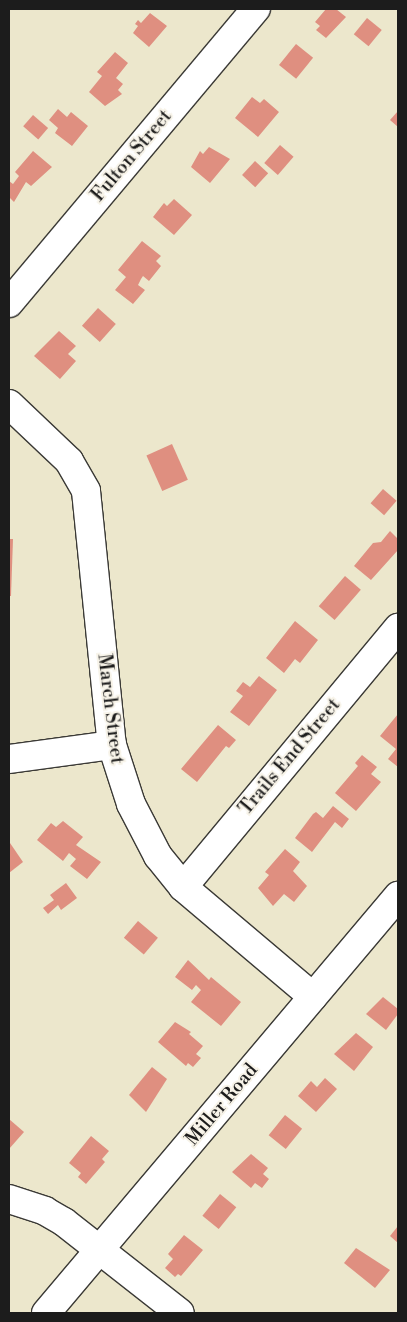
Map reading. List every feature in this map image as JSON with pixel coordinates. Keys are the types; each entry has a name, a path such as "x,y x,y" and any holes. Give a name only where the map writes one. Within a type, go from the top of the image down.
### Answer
{"street":[{"name":"Fulton Street","path":"9,303 256,9"},
{"name":"March Street","path":"9,404 69,461 86,491 112,745 131,804 158,856 183,887 313,998"},
{"name":"Trails End Street","path":"183,887 398,628"},
{"path":"9,759 112,745"},
{"name":"Miller Road","path":"46,1313 398,896"},
{"path":"9,1199 45,1210 101,1248 180,1313"}],"building":[{"path":"326,9 336,9 346,17 326,38 316,30 320,26 315,22"},
{"path":"150,13 167,26 149,47 133,33 138,26 135,24 138,20 141,23"},
{"path":"367,18 382,30 369,46 354,34"},
{"path":"296,44 313,58 296,79 279,65"},
{"path":"115,52 128,63 116,78 123,84 118,90 122,94 105,106 89,92 102,76 97,72"},
{"path":"252,97 260,103 264,99 279,112 258,137 235,118"},
{"path":"58,109 67,117 71,112 88,126 72,146 55,133 58,128 49,120"},
{"path":"398,111 398,127 390,120"},
{"path":"33,115 48,128 38,139 23,126"},
{"path":"280,145 294,157 278,175 264,163"},
{"path":"209,147 230,159 210,183 191,167 200,151 203,154"},
{"path":"33,151 52,167 31,186 26,182 14,202 9,197 9,181 13,184 19,176 15,172"},
{"path":"255,161 268,173 255,187 242,175"},
{"path":"174,199 192,215 174,235 153,217 164,203 167,206"},
{"path":"142,241 161,256 156,261 161,266 149,281 143,276 138,285 145,290 133,304 115,290 126,277 118,270"},
{"path":"98,308 116,324 100,342 82,326"},
{"path":"59,331 76,346 68,354 76,361 60,379 34,356"},
{"path":"172,444 188,480 162,491 146,455"},
{"path":"383,489 397,501 384,515 371,503"},
{"path":"390,531 398,539 398,550 371,580 354,566 373,543 381,542"},
{"path":"9,539 13,539 11,596 9,596"},
{"path":"345,576 361,590 335,620 319,606"},
{"path":"295,621 318,640 300,663 295,659 284,673 266,658"},
{"path":"259,676 277,690 249,726 230,712 243,696 236,691 243,682 250,687"},
{"path":"398,714 398,767 388,759 396,749 380,736"},
{"path":"218,725 236,740 229,748 226,746 197,782 181,769"},
{"path":"362,755 377,767 371,774 381,782 356,811 335,793 358,766 355,763"},
{"path":"333,806 349,819 342,828 335,822 312,852 295,838 313,814 316,812 323,818"},
{"path":"63,821 83,837 76,845 101,862 87,879 70,866 76,859 69,853 63,861 37,840 51,823 56,827"},
{"path":"9,844 23,862 9,873"},
{"path":"285,849 300,862 293,871 307,886 294,902 284,894 273,906 258,888 269,875 265,872"},
{"path":"66,883 77,898 61,910 58,905 48,914 43,908 54,900 50,895"},
{"path":"138,921 158,938 144,955 124,938"},
{"path":"188,960 209,980 211,977 241,1002 221,1026 191,1002 201,990 196,985 192,990 175,977"},
{"path":"383,997 398,1009 398,1014 386,1030 366,1014"},
{"path":"175,1022 191,1032 189,1034 203,1046 196,1054 201,1058 193,1067 188,1063 186,1066 158,1042"},
{"path":"356,1033 373,1047 354,1071 334,1054"},
{"path":"152,1067 167,1079 146,1112 129,1095"},
{"path":"325,1078 337,1089 316,1112 298,1096 311,1081 317,1087"},
{"path":"285,1115 302,1129 286,1149 269,1135"},
{"path":"9,1119 24,1132 9,1149"},
{"path":"91,1136 109,1151 102,1159 105,1162 86,1184 78,1177 81,1173 69,1163"},
{"path":"251,1154 268,1168 263,1174 269,1179 262,1188 255,1183 251,1188 232,1172"},
{"path":"220,1194 236,1207 219,1229 202,1216"},
{"path":"398,1226 398,1243 390,1236"},
{"path":"184,1235 203,1250 181,1276 178,1274 175,1277 165,1268 173,1259 168,1254"},
{"path":"356,1248 390,1270 375,1288 344,1263"}]}
